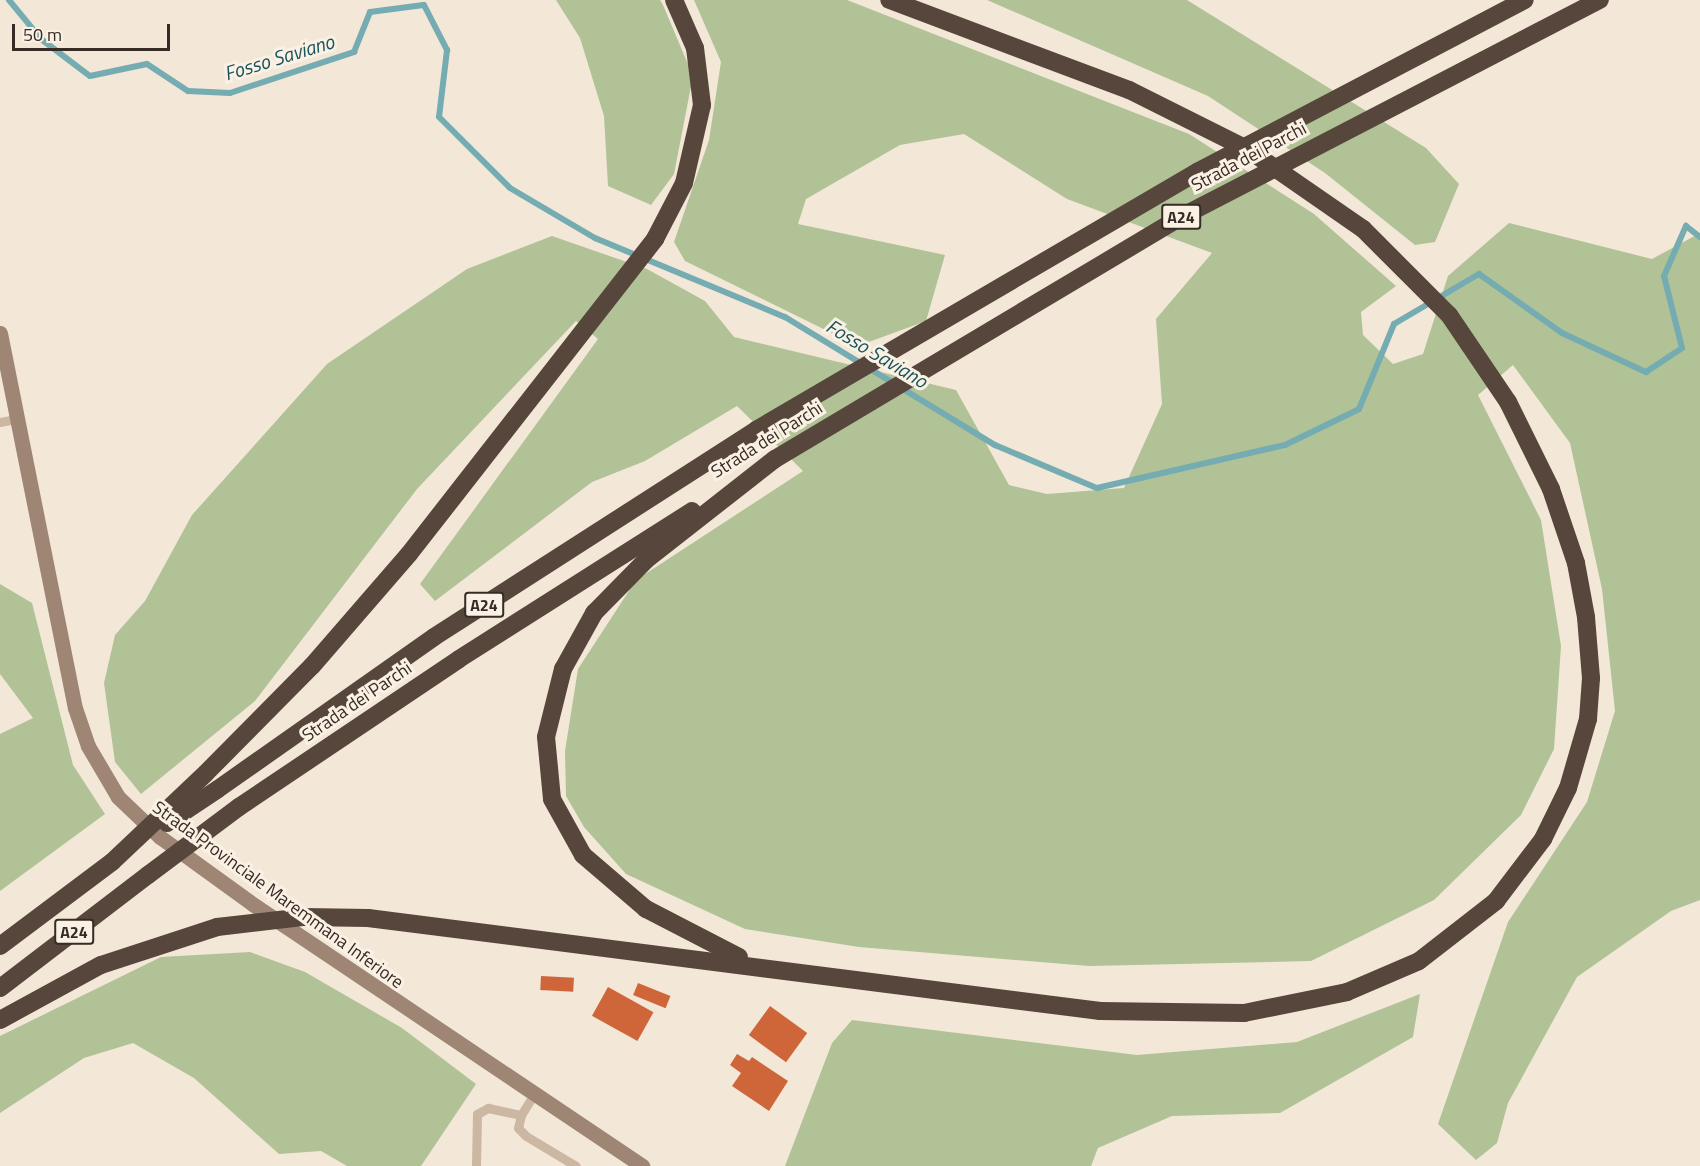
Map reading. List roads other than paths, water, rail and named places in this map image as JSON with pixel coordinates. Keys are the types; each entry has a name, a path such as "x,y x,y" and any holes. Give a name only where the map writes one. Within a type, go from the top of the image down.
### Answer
{"highway":[{"path":"112,862 206,773 371,599 583,336 656,239 684,183 696,142 702,93 692,36 674,0"},
{"path":"0,1020 101,965 217,927 304,917 368,918 752,963 1100,1011 1209,1015 1279,1008 1355,989 1409,967 1461,932 1509,887 1549,828 1577,764 1591,696 1586,617 1568,538 1544,474 1496,383 1449,315 1381,245 1291,176 1193,120 1112,83 889,0"},
{"name":"Strada dei Parchi","path":"0,946 112,862 434,637 756,430 1197,172 1525,0"},
{"name":"Strada dei Parchi","path":"0,988 239,807 459,659 775,459 1170,224 1600,0"},
{"path":"752,963 646,909 590,864 556,811 545,750 547,725 563,669 594,613 639,566 775,459"}],"main road":[{"name":"Strada Provinciale Maremmana Inferiore","path":"0,333 75,708 105,778 129,810 160,837 352,973 533,1096 642,1166"}],"lane":[{"path":"0,422 16,419"},
{"path":"533,1096 521,1115 518,1128 526,1137 576,1166"},
{"path":"476,1166 477,1114 488,1108 521,1115"}],"waterway":[{"name":"Fosso Saviano","path":"9,0 41,39 90,76 147,64 188,91 230,93 354,52 370,12 424,5 447,50 439,117 510,188 595,238 785,317 995,445 1097,488 1285,445 1359,409 1394,324 1479,274 1562,333 1646,372 1682,348 1664,276 1686,226 1700,237"}]}
